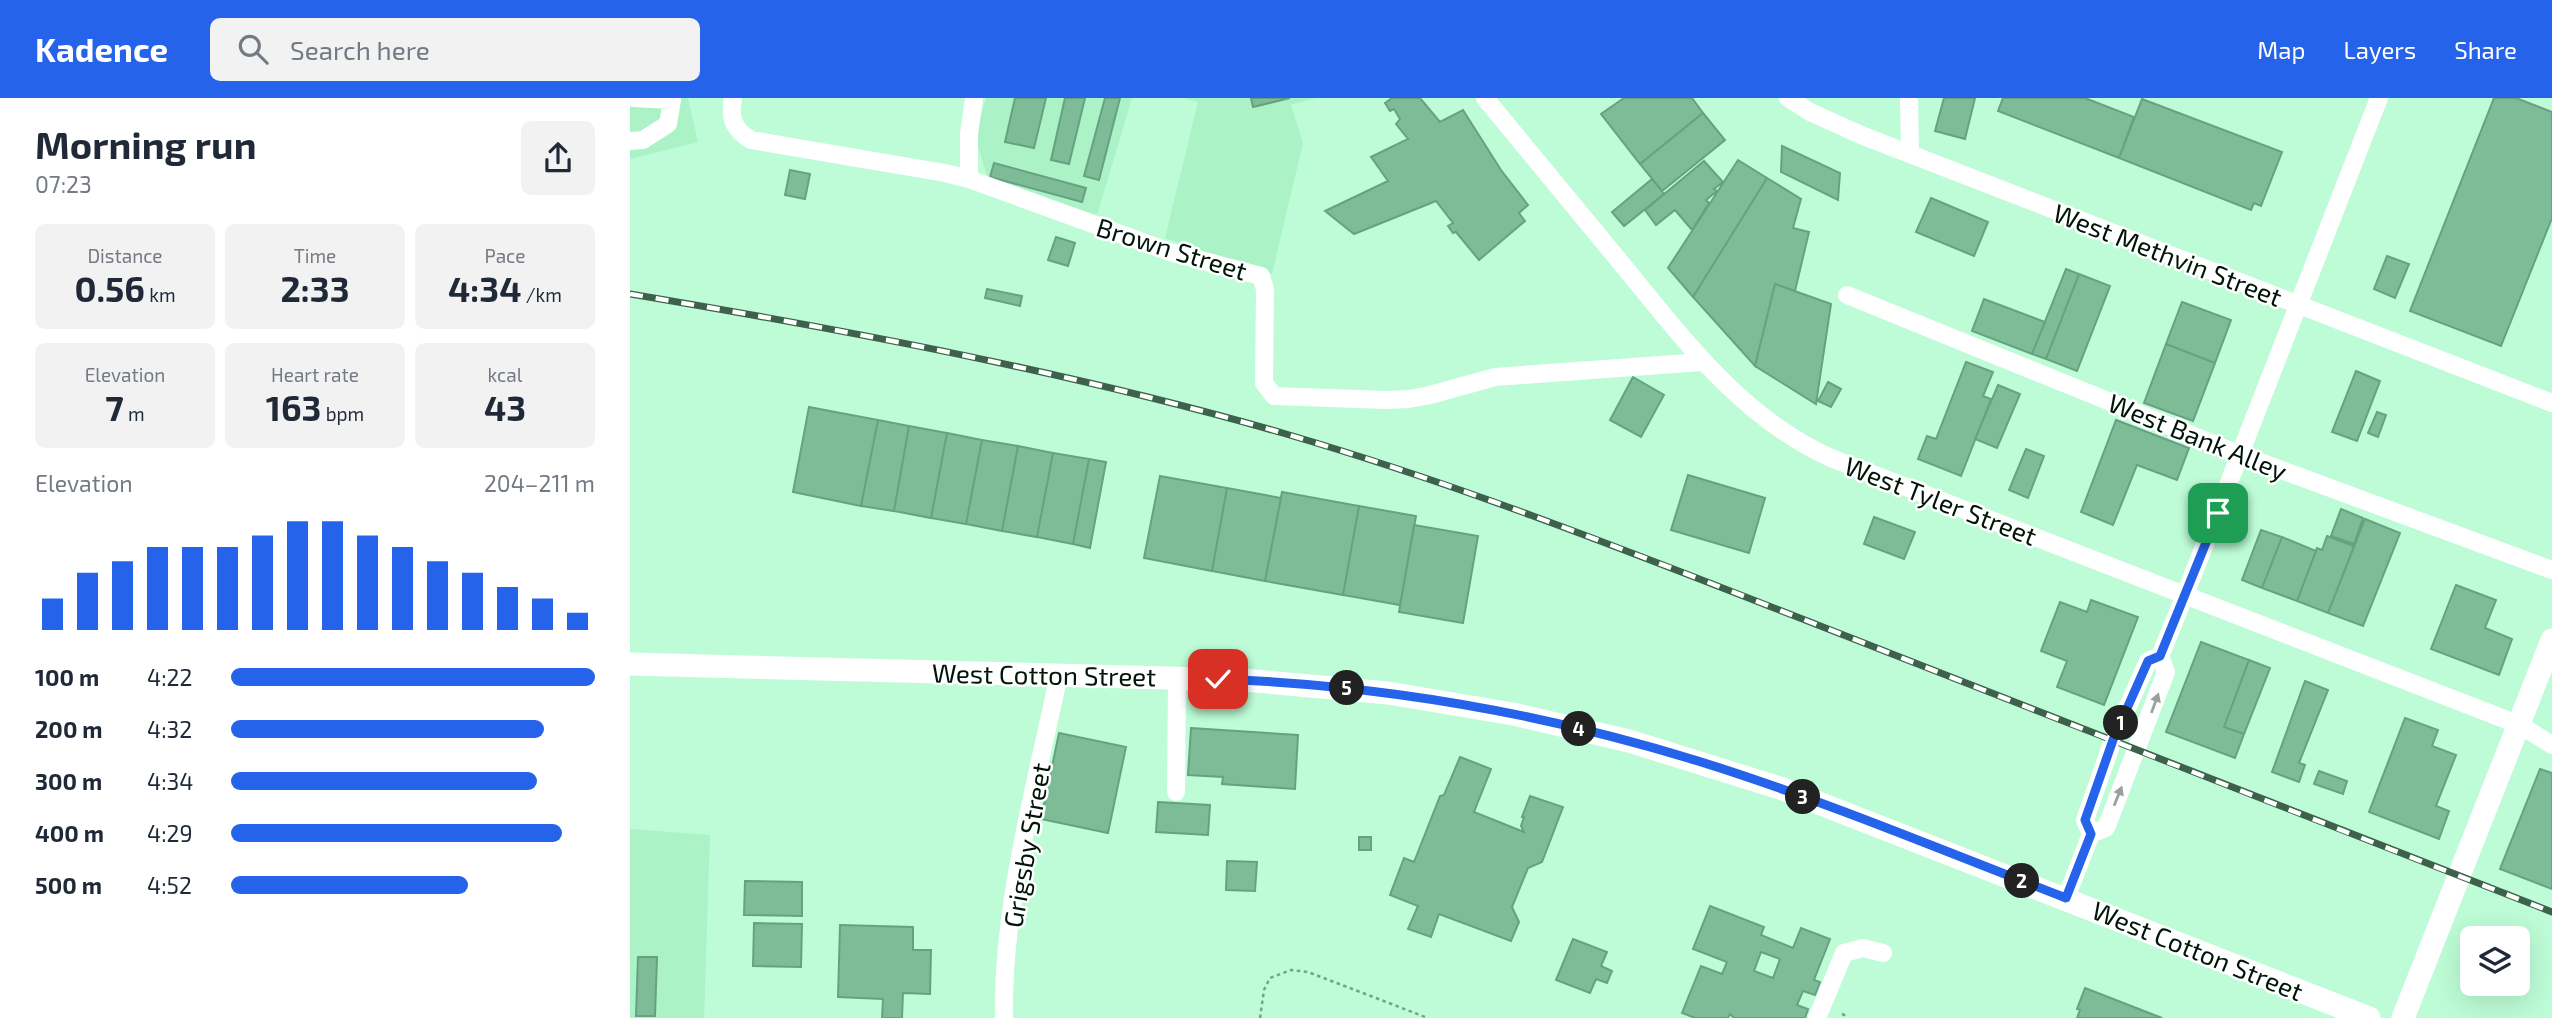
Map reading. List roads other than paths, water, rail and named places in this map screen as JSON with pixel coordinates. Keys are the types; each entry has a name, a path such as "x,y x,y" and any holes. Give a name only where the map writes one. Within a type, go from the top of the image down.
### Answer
{"main road":[{"path":"2403,1018 2552,640"},
{"name":"West Cotton Street","path":"630,664 1276,682 1388,693 1513,714 1618,738 1780,788 2369,1018"}],"street":[{"path":"630,141 643,140 668,124 673,99 634,98"},
{"path":"969,179 969,134 974,98"},
{"name":"West Tyler Street","path":"1485,98 1702,362 1766,419 1811,449 2520,725 2552,745"},
{"name":"West Methvin Street","path":"1788,98 1827,120 2552,403"},
{"path":"1909,98 1910,153"},
{"path":"2091,834 2106,828 2137,750 2166,672 2160,656 2379,98"},
{"name":"Brown Street","path":"732,100 732,122 751,140 932,170 969,179 1170,252 1261,276 1265,282 1264,383 1274,397 1409,399 1495,377 1702,362"},
{"name":"West Bank Alley","path":"1847,295 2241,454 2552,570"},
{"path":"2066,898 2091,834 2085,820 2113,740 2148,661 2160,656"},
{"name":"Grigsby Street","path":"1004,1018 1005,967 1017,873 1059,674"},
{"path":"1176,792 1177,678"},
{"name":"West Tyler Street","path":"2520,725 2552,729"},
{"path":"1817,1018 1844,953 1863,948 1883,953"}],"railway":[{"path":"630,294 878,338 1042,372 1205,412 1357,455 1635,554 2552,912"}]}
